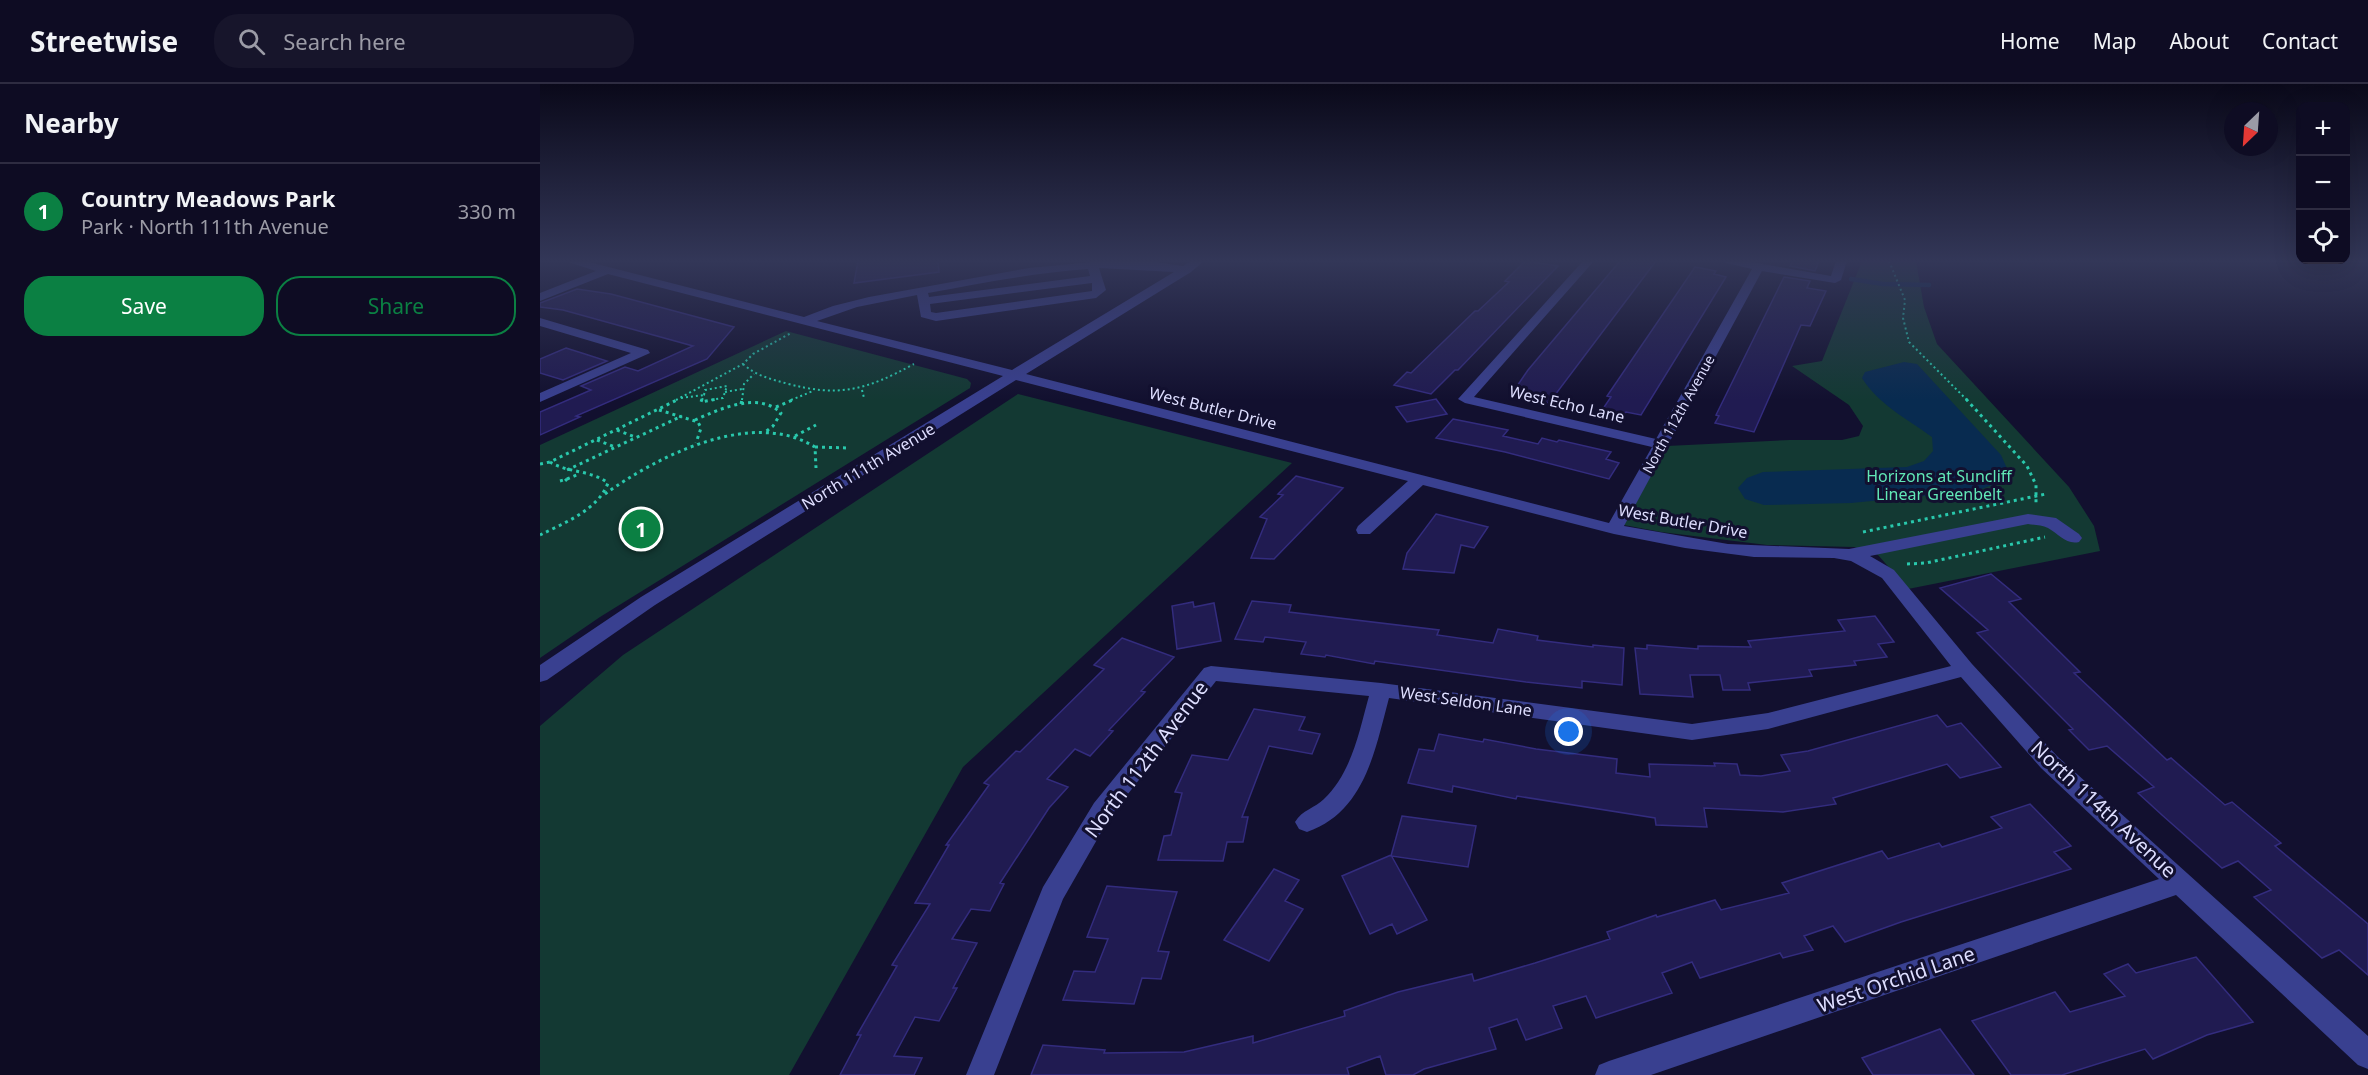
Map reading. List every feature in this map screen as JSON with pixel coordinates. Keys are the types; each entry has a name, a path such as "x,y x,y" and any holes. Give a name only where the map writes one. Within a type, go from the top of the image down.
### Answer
{"street":[{"name":"West Butler Drive","path":"751,307 1667,540 1724,549 1852,554"},
{"path":"806,321 845,307"},
{"path":"924,307 925,314 936,317 1004,307"},
{"name":"North 111th Avenue","path":"540,675 639,607 1127,307"},
{"name":"West Echo Lane","path":"1547,307 1465,399 1662,444"},
{"name":"North 112th Avenue","path":"1614,528 1737,307"},
{"path":"540,322 643,353 540,398"},
{"path":"1364,530 1420,479"},
{"path":"1852,554 2039,519 2058,525 2070,535"},
{"name":"North 114th Avenue","path":"1852,554 1873,562 1888,574 1965,669 2049,762 2368,1055"},
{"name":"West Seldon Lane","path":"1211,673 1381,690 1692,732 1768,721 1965,669"},
{"name":"North 112th Avenue","path":"980,1075 1052,895 1102,810 1211,673"},
{"path":"1307,822 1332,806 1359,769 1381,690"},
{"name":"West Orchid Lane","path":"1609,1075 2182,882"}],"path":[{"path":"1904,307 1902,318 1909,342 1958,390 2027,466 2034,477 2039,519"},
{"path":"540,464 550,462 658,410 743,364 753,354 791,333"},
{"path":"743,364 754,374 813,391 838,393 862,390 914,364"},
{"path":"741,404 742,389 754,374"},
{"path":"726,386 723,399 701,402 704,395 705,390 726,386"},
{"path":"725,392 742,389"},
{"path":"862,390 864,398"},
{"path":"775,407 813,391"},
{"path":"680,398 704,395"},
{"path":"695,420 720,409 741,404 762,404 775,407 781,413 779,419 764,434"},
{"path":"658,410 695,420 701,428 695,444"},
{"path":"566,471 682,416"},
{"path":"795,437 816,425"},
{"path":"616,430 635,438"},
{"path":"540,535 567,520 635,471 695,444 713,439 764,434 795,437 815,447 849,447"},
{"path":"596,439 615,447"},
{"path":"815,447 818,454 816,468"},
{"path":"550,462 566,471 597,475 606,480 605,494"},
{"path":"562,482 579,474"},
{"path":"1863,532 2046,494"},
{"path":"1907,564 1926,563 2070,535"}],"green space":[{"name":"Horizons at Suncliff Linear Greenbelt","path":"1844,307 1924,307 1937,344 2069,487 2094,526 2100,551 1908,589 1878,555 1854,547 1767,545 1661,532 1624,525 1667,446 1842,440 1859,436 1863,426 1849,405 1792,366 1822,361"},
{"path":"786,331 967,379 971,383 970,388 600,617 540,658 540,445"},
{"path":"1018,394 1292,463 963,767 789,1075 540,1075 540,726 623,655"}],"water":[{"path":"1904,362 1917,364 2001,455 2009,473 2003,481 1976,491 1851,503 1764,505 1745,499 1738,488 1747,478 1763,472 1907,467 1924,461 1933,451 1932,437 1876,396 1862,378 1865,372"}],"building":[{"path":"542,307 660,307 734,327 707,359 576,416 580,417 540,435 540,412 591,390 581,386 625,367 638,371 693,346 563,310"},
{"path":"1482,307 1518,307 1458,370 1455,370 1431,394 1394,385 1407,372 1411,373 1475,311"},
{"path":"1581,307 1621,307 1549,403 1514,395 1528,370"},
{"path":"1668,307 1707,307 1641,415 1626,412 1618,417 1600,413 1611,397 1607,396"},
{"path":"1769,307 1819,307 1810,326 1801,325 1754,432 1715,423 1719,416 1716,415"},
{"path":"566,348 607,361 563,380 540,373 540,359"},
{"path":"1436,399 1447,414 1407,422 1396,407"},
{"path":"1453,419 1508,430 1503,436 1538,444 1542,438 1611,452 1606,459 1619,463 1609,479 1505,452 1436,438"},
{"path":"1296,476 1343,488 1274,559 1251,558 1267,519 1260,517 1283,495 1278,494"},
{"path":"1436,514 1488,527 1474,548 1461,545 1454,573 1403,569 1407,553"},
{"path":"1991,574 2021,599 2009,602 2080,672 2074,673 2167,760 2171,758 2225,805 2232,802 2281,843 2275,846 2368,924 2368,975 2339,950 2322,958 2254,897 2271,890 2238,861 2222,868 2138,793 2154,787 2107,746 2089,750 2069,730 2073,729 1977,633 1988,630 1940,588"},
{"path":"1252,601 1291,605 1289,612 1439,630 1437,635 1493,643 1498,629 1538,636 1537,640 1593,647 1593,645 1624,648 1622,685 1582,681 1582,688 1375,661 1374,664 1326,655 1325,657 1301,654 1306,642 1265,637 1263,642 1235,639"},
{"path":"1193,602 1194,607 1214,603 1221,641 1177,649 1172,606"},
{"path":"1875,616 1894,642 1878,644 1887,657 1854,661 1856,665 1809,670 1812,676 1748,683 1750,690 1723,690 1720,675 1690,675 1693,697 1640,694 1635,648 1647,649 1647,645 1698,649 1698,646 1751,647 1748,641 1845,631 1838,620"},
{"path":"1122,638 1174,657 1141,691 1145,692 1109,730 1113,731 1090,756 1075,749 1047,779 1068,787 1049,808 1000,883 1004,884 990,911 971,909 952,939 977,943 953,988 957,988 939,1021 915,1017 894,1056 922,1058 914,1075 840,1075 861,1035 857,1035 897,966 892,965 930,904 915,903 949,845 946,845 989,785 984,783 1016,751 1020,752 1104,669 1094,665"},
{"path":"1254,709 1305,717 1299,730 1320,734 1312,754 1269,746 1242,817 1248,817 1243,842 1227,842 1223,861 1158,860 1164,836 1171,835 1182,793 1175,792 1192,755 1228,760"},
{"path":"1937,715 1947,727 1961,723 2001,767 1960,778 1947,764 1833,798 1836,804 1783,812 1704,808 1707,827 1656,825 1655,818 1517,796 1516,799 1453,786 1452,792 1408,783 1419,749 1434,751 1439,734 1483,742 1484,739 1536,749 1617,759 1616,773 1650,777 1649,764 1715,766 1714,763 1737,764 1740,775 1761,776 1790,771 1781,755 1808,751"},
{"path":"2030,804 2071,846 2054,852 2071,869 1901,922 1845,942 1833,926 1804,936 1813,950 1783,958 1780,953 1700,978 1692,962 1662,973 1672,993 1596,1018 1586,996 1553,1006 1562,1028 1526,1040 1517,1019 1489,1028 1496,1049 1424,1069 1413,1075 1386,1075 1380,1056 1347,1068 1349,1075 1031,1075 1043,1045 1105,1050 1104,1053 1184,1052 1253,1036 1253,1043 1345,1016 1344,1011 1398,992 1472,974 1474,981 1535,963 1610,939 1607,932 1656,915 1657,917 1715,900 1721,910 1789,893 1782,883 1882,851 1888,859 1939,843 1942,847 2002,828 1991,817"},
{"path":"1402,816 1476,826 1468,867 1391,856"},
{"path":"1391,855 1427,920 1397,934 1392,924 1370,934 1342,876"},
{"path":"1274,869 1299,880 1285,901 1303,909 1269,961 1224,940"},
{"path":"1107,886 1177,892 1158,951 1169,952 1161,979 1142,978 1134,1004 1063,1000 1074,971 1095,972 1108,939 1087,937"},
{"path":"2196,957 2253,1022 2207,1035 2153,1059 2145,1049 2062,1075 2011,1075 1972,1021 2055,992 2070,1012 2125,996 2104,974 2128,964 2136,973"},
{"path":"1940,1029 1974,1075 1873,1075 1862,1058"}],"place":[{"name":"Country Meadows Park","path":"641,529"}]}
